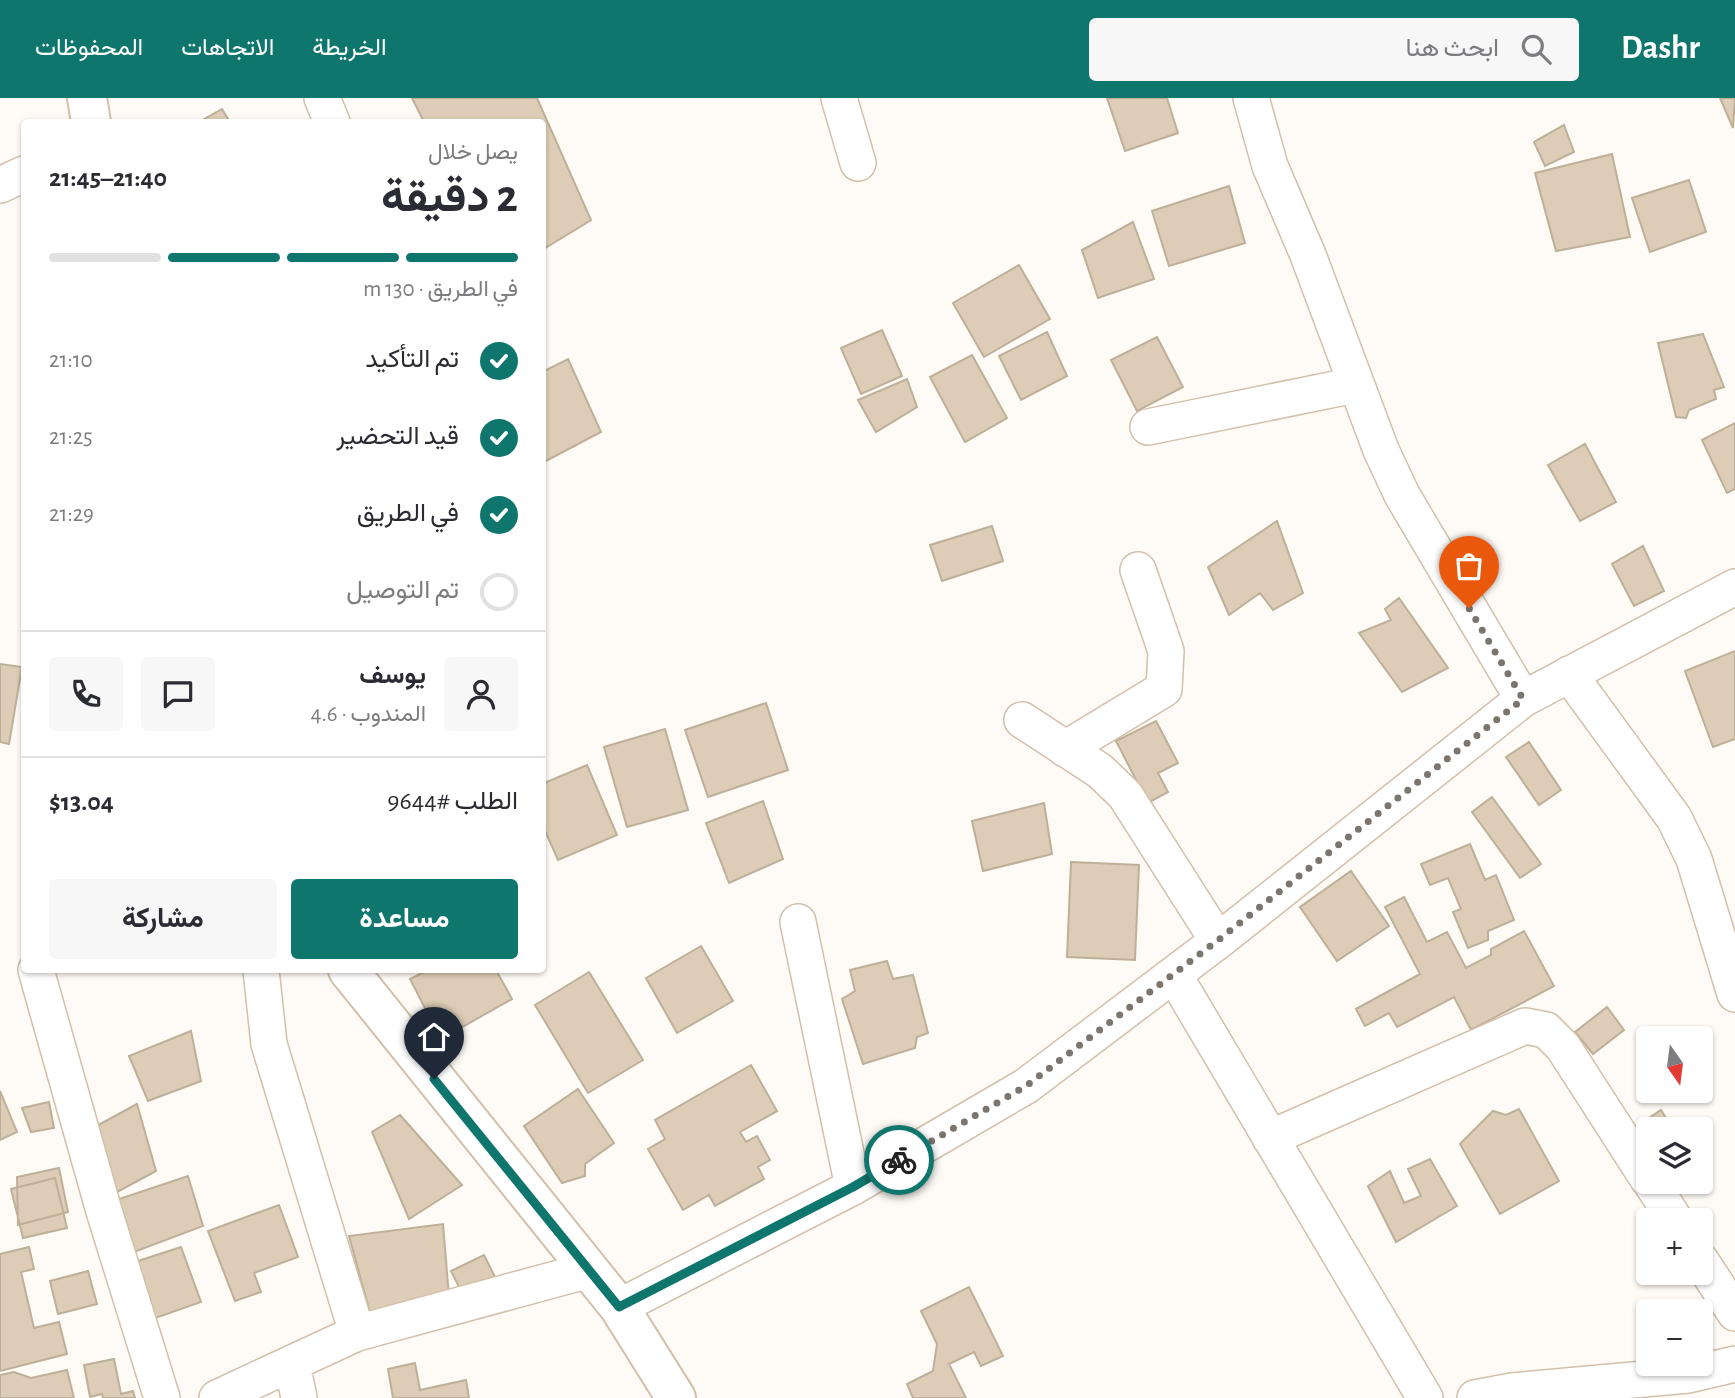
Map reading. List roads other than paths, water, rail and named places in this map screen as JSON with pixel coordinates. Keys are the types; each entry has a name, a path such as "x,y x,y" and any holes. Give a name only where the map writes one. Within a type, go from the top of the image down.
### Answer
{"street":[{"path":"87,98 90,119"},
{"path":"322,98 331,119"},
{"path":"839,98 858,163"},
{"path":"1251,98 1270,166 1308,254 1355,385 1402,495 1523,699"},
{"path":"0,185 21,175"},
{"path":"1148,427 1355,385"},
{"path":"1065,749 1164,689 1166,651 1138,570"},
{"path":"619,1307 853,1187 1026,1086 1174,975 1523,699 1735,587"},
{"path":"1569,674 1674,818 1725,927 1735,994"},
{"path":"1022,720 1100,771 1125,794 1217,941"},
{"path":"798,922 853,1187"},
{"path":"37,973 104,1211 162,1398"},
{"path":"261,973 269,1044 357,1333"},
{"path":"350,973 619,1307 676,1398"},
{"path":"1174,975 1425,1398"},
{"path":"1270,1138 1525,1026 1546,1030 1563,1047 1636,1160"},
{"path":"217,1398 357,1333 589,1270"},
{"path":"1713,1279 1735,1313"},
{"path":"292,1363 299,1398"},
{"path":"1475,1398 1512,1391 1688,1375 1735,1364"}]}
